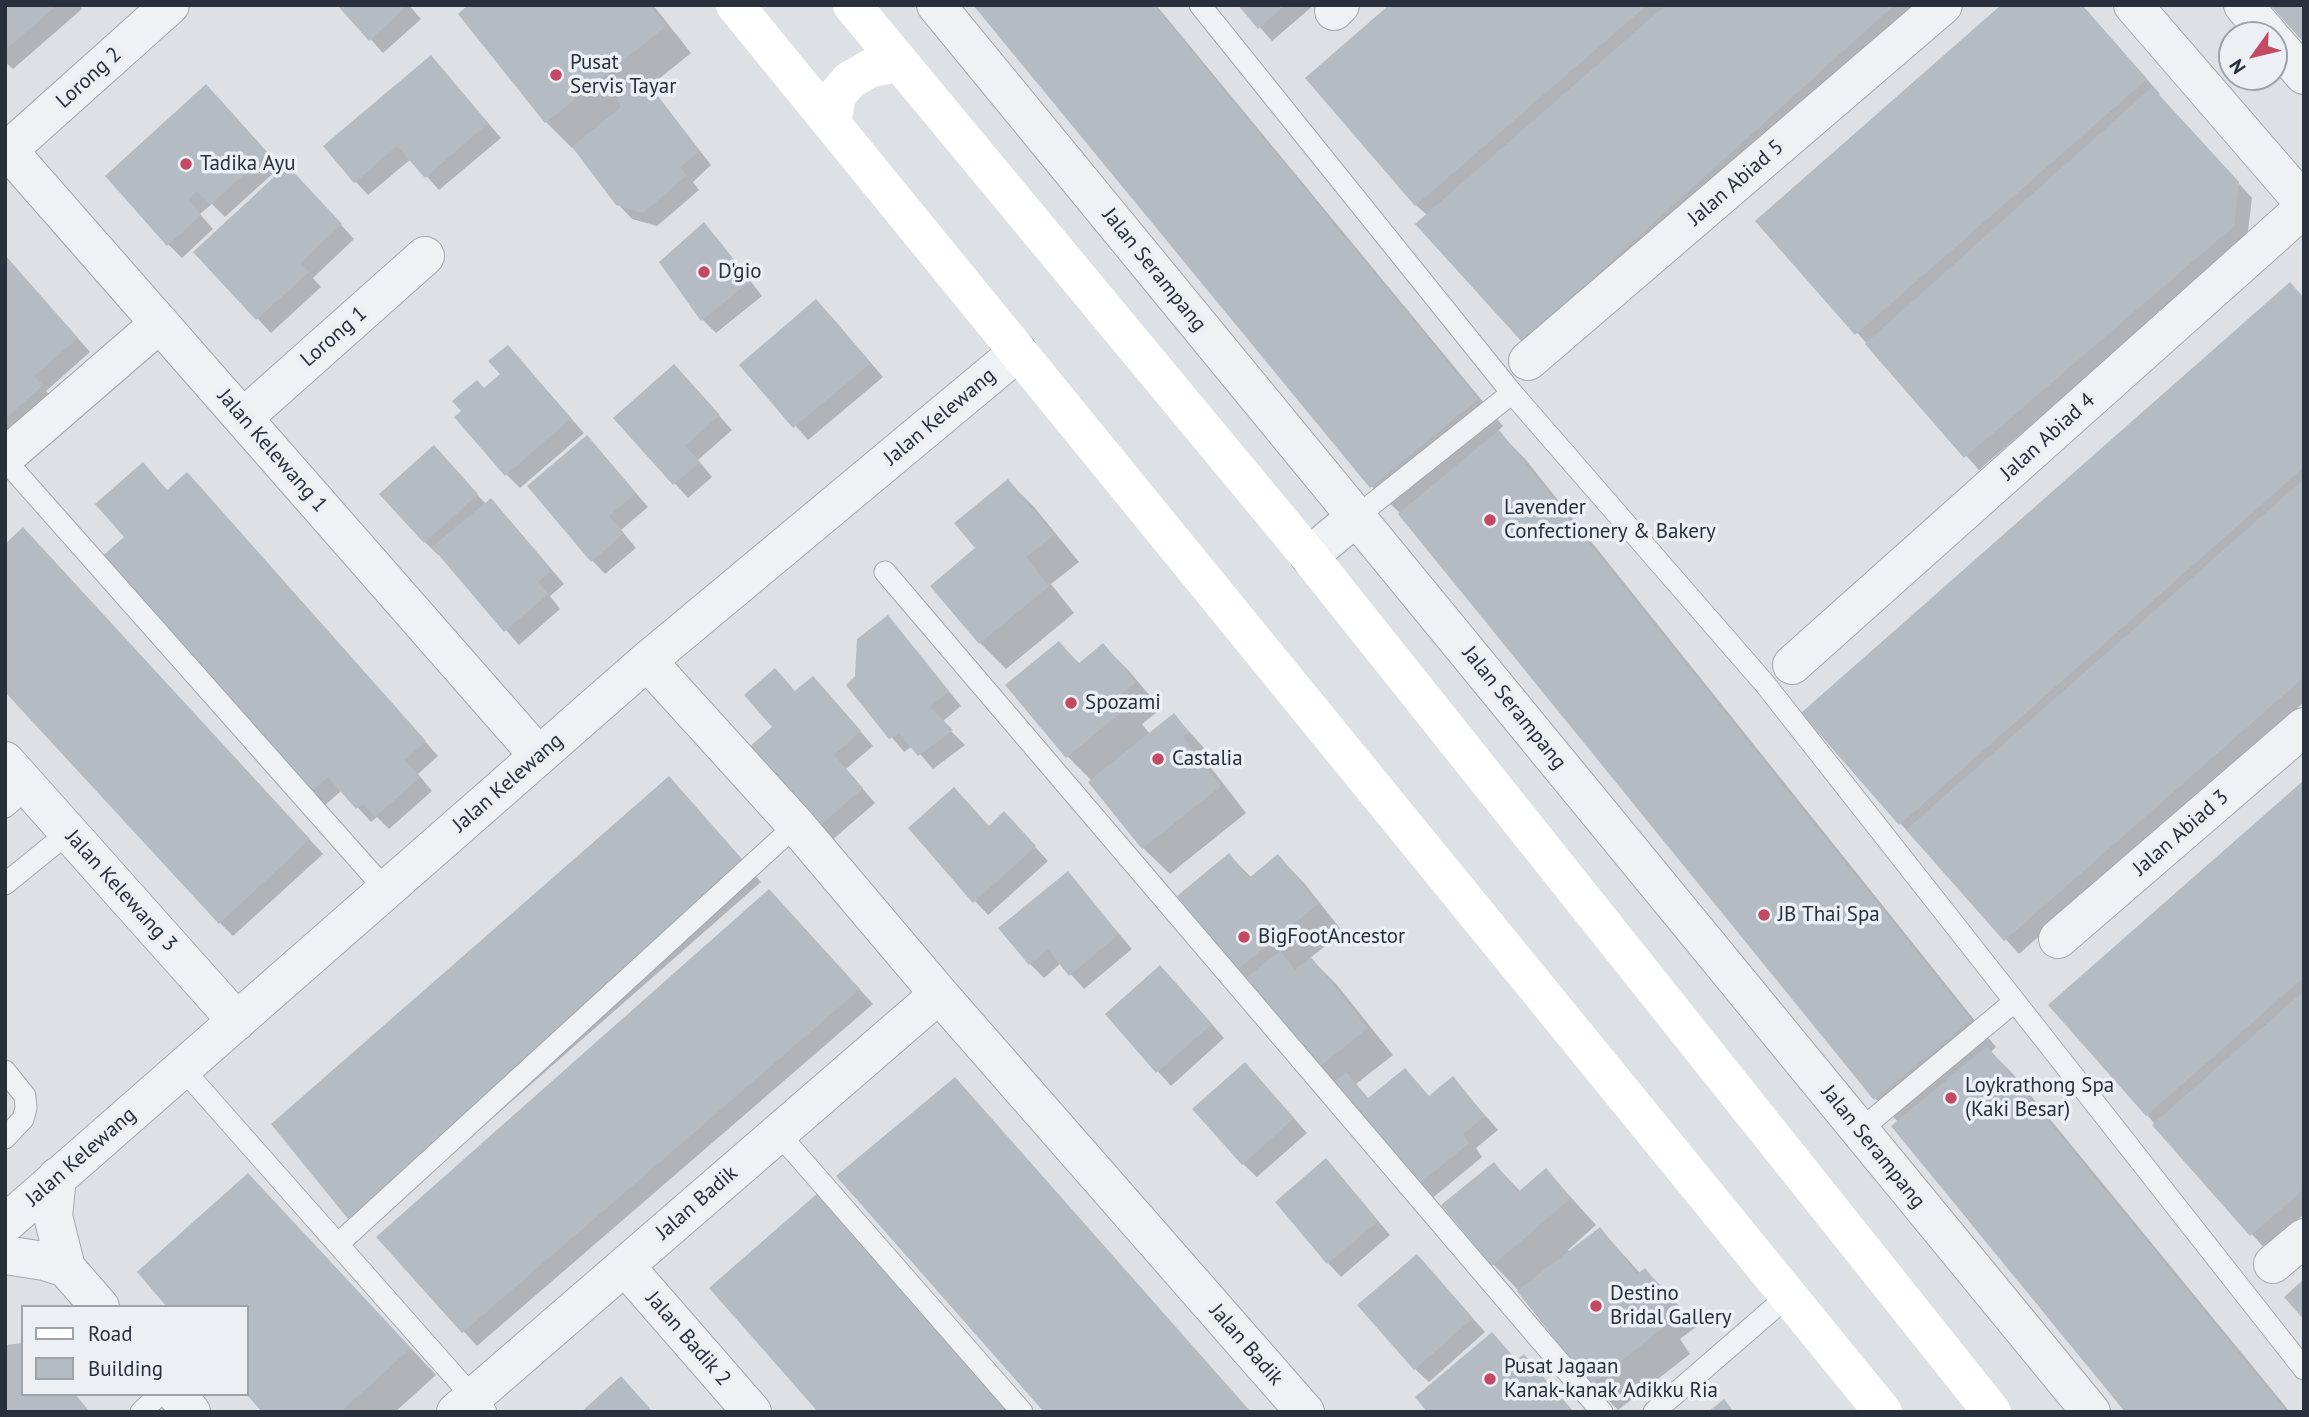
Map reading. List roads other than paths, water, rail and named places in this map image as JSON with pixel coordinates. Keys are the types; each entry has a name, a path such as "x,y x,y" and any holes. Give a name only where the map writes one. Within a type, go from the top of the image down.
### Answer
{"main road":[{"path":"735,5 1884,1412"},
{"path":"852,5 1309,556 1992,1412"},
{"path":"832,123 838,95 850,80 871,68 899,63"}],"street":[{"name":"Lorong 2","path":"7,148 170,5"},
{"name":"Jalan Serampang","path":"936,5 2091,1412"},
{"name":"Jalan Abiad 5","path":"1520,377 1943,5"},
{"path":"2133,5 2304,203"},
{"path":"2243,5 2257,21"},
{"path":"2288,57 2304,75"},
{"name":"Jalan Kelewang 1","path":"7,148 539,756"},
{"name":"Jalan Abiad 4","path":"1792,665 2304,208"},
{"name":"Lorong 1","path":"243,418 425,256"},
{"path":"5,458 160,323"},
{"name":"Jalan Kelewang","path":"10,1211 57,1177 647,661 1018,352"},
{"path":"1309,556 1356,517"},
{"name":"Jalan Badik","path":"647,661 796,825 939,994 1305,1412"},
{"name":"Jalan Abiad 3","path":"2058,939 2304,727"},
{"name":"Jalan Kelewang 3","path":"13,785 69,832 237,1021"},
{"name":"Jalan Badik","path":"472,1407 625,1266 939,994"},
{"path":"57,1177 53,1216 66,1268 98,1305"},
{"path":"2273,1264 2304,1238"},
{"path":"5,1255 44,1261 66,1268"},
{"name":"Jalan Badik 2","path":"625,1266 752,1412"},
{"path":"178,1396 191,1412"}],"lane":[{"path":"1200,5 1520,377 2304,1369"},
{"path":"1356,517 1520,377"},
{"path":"5,458 386,890"},
{"path":"886,572 1602,1412"},
{"path":"338,1244 796,825"},
{"path":"5,884 69,832"},
{"path":"1860,1130 2014,1002"},
{"path":"182,1068 338,1244 472,1407"},
{"path":"5,1071 25,1096 26,1108 23,1119 5,1138"},
{"path":"778,1133 1022,1412"},
{"path":"1654,1412 1789,1295"},
{"path":"141,1412 158,1396"}],"place":[{"name":"Pusat Servis Tayar","path":"556,75"},
{"name":"Tadika Ayu","path":"186,164"},
{"name":"D'gio","path":"704,272"},
{"name":"Lavender Confectionery & Bakery","path":"1490,520"},
{"name":"Spozami","path":"1071,703"},
{"name":"Castalia","path":"1158,759"},
{"name":"JB Thai Spa","path":"1764,915"},
{"name":"BigFootAncestor","path":"1244,937"},
{"name":"Loykrathong Spa (Kaki Besar)","path":"1951,1098"},
{"name":"Destino Bridal Gallery","path":"1596,1306"},
{"name":"Pusat Jagaan Kanak-kanak Adikku Ria","path":"1490,1379"}]}
